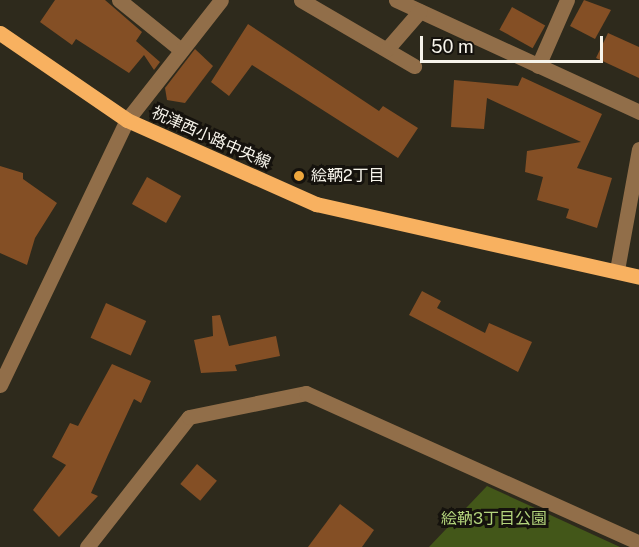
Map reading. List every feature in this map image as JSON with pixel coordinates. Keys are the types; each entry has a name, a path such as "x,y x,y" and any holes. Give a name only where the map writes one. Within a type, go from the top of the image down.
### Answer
{"main road":[{"name":"祝津西小路中央線","path":"0,33 127,120 316,204 420,231 617,270 639,277"}],"street":[{"path":"118,0 181,50"},
{"path":"0,385 127,120 221,0"},
{"path":"301,0 414,66"},
{"path":"396,0 639,112"},
{"path":"538,66 567,0"},
{"path":"387,49 420,11"},
{"path":"617,270 639,148"},
{"path":"87,547 189,417 306,393 639,543"}],"green space":[{"name":"絵靹3丁目公園","path":"487,486 620,547 429,547"}],"building":[{"path":"55,0 105,0 142,32 136,41 160,62 154,70 144,55 129,73 76,39 72,45 40,22"},
{"path":"584,0 611,10 595,39 570,26"},
{"path":"512,7 545,25 533,48 499,30"},
{"path":"248,24 379,111 383,106 418,128 398,158 252,65 229,96 211,82"},
{"path":"608,33 639,47 639,78 596,58"},
{"path":"195,49 213,66 185,103 167,100 165,88"},
{"path":"522,77 602,114 577,168 612,178 597,228 566,218 569,209 537,200 543,177 525,172 527,151 581,142 487,98 484,129 451,127 454,80 518,86"},
{"path":"0,166 23,173 23,179 57,203 35,238 27,265 0,253"},
{"path":"147,177 181,196 166,223 132,204"},
{"path":"422,291 441,301 437,308 485,333 489,323 532,342 518,372 409,315"},
{"path":"106,303 146,321 131,356 91,338"},
{"path":"220,315 229,346 276,336 280,356 235,365 237,371 201,373 194,340 213,336 212,316"},
{"path":"112,364 151,381 141,403 134,399 108,455 91,493 98,496 59,537 33,510 66,465 52,457 70,423 78,426"},
{"path":"197,464 217,481 200,501 180,484"},
{"path":"340,504 374,530 362,547 308,547"}],"place":[{"name":"絵鞆2丁目","path":"299,176"}]}
